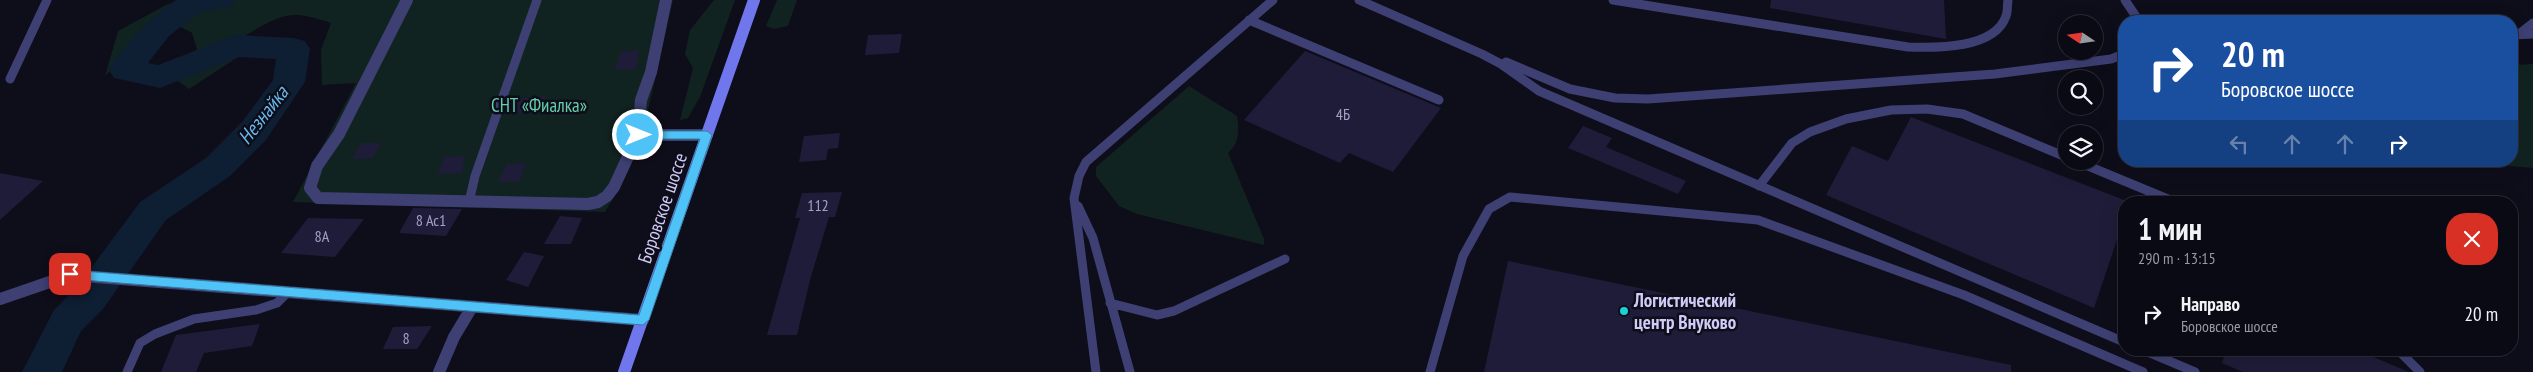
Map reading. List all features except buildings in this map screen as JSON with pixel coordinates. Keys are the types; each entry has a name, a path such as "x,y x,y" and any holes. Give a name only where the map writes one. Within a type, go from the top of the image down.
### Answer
{"main road":[{"name":"Боровское шоссе","path":"624,372 754,0"}],"street":[{"path":"407,0 343,127 317,166 310,188 318,198 331,200 588,204 598,202 607,196 621,176 638,135 641,100 651,72 666,0"},
{"path":"638,135 707,135"},
{"path":"0,299 70,274 643,320"},
{"path":"438,372 454,338 472,307"}],"lane":[{"path":"10,79 47,0"},
{"path":"469,202 476,176 538,0"},
{"path":"1096,372 1074,198 1078,176 1086,162 1177,80 1272,0"},
{"path":"1359,0 1482,54 1570,89 1615,98 1648,99 1995,74 2118,57"},
{"path":"1613,0 1908,47 1933,48 1979,41 1999,29 2009,7 2008,0"},
{"path":"1642,0 1660,9"},
{"path":"2125,0 2136,15"},
{"path":"1248,20 1439,100"},
{"path":"2518,33 2533,23"},
{"path":"2518,35 2533,34"},
{"path":"1482,54 1501,64 1539,91 2118,339"},
{"path":"1759,186 1792,143 1810,132 1846,119 1891,110 1927,109 1962,114 2058,154"},
{"path":"2098,170 2161,196"},
{"path":"1430,372 1463,256 1488,209 1510,197 1758,220 1964,295 2143,372"},
{"path":"1074,198 1093,238 1130,372"},
{"path":"1110,303 1157,315 1174,311 1285,259"},
{"path":"126,372 140,343 155,334 194,319 256,310 276,303 288,292"},
{"path":"2157,356 2195,372"},
{"path":"2404,356 2420,372"}],"green space":[{"name":"СНТ «Фиалка»","path":"190,0 673,0 645,124 620,187 605,212 293,202 356,83 322,85 321,50 331,23 295,15 278,18 269,22 246,35 238,57 189,89 171,76 197,49 192,33 179,26 127,54 105,76 118,31 168,4"},
{"path":"714,0 735,0 700,97 688,118 680,120 693,68 685,54 690,30"},
{"path":"777,0 797,0 788,26 774,29 766,26"},
{"path":"2533,64 2533,168 2518,167 2518,65"},
{"path":"1189,86 1237,116 1237,141 1228,153 1264,239 1264,245 1137,214 1119,206 1096,176 1096,167"}],"waterway":[{"name":"Незнайка","path":"42,372 67,321 90,298 153,211 218,167 254,131 289,82 294,49 236,46 160,77 125,70 158,29 192,3 220,0"}],"place":[{"name":"Логистический центр Внуково","path":"1624,311"}],"route":[{"path":"70,274 643,320 707,135 638,135"}]}
